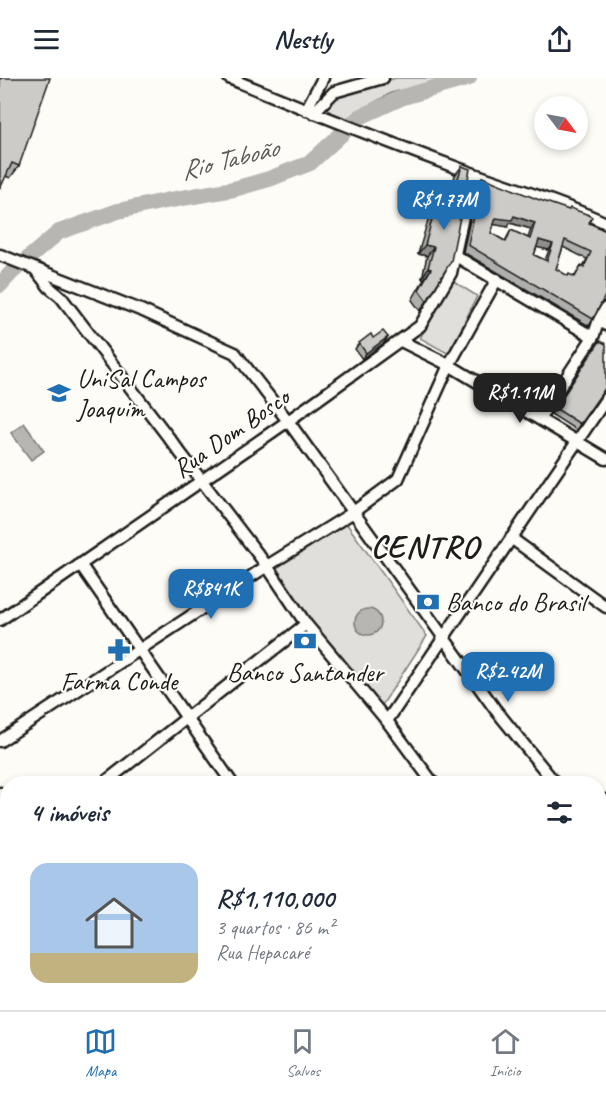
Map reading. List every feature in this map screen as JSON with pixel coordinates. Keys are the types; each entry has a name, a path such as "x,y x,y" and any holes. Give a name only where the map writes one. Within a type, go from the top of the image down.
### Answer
{"street":[{"path":"229,78 357,131 472,174 571,207 606,223"},
{"path":"309,111 324,78"},
{"path":"324,78 334,92"},
{"path":"309,111 334,92 383,78"},
{"name":"Rua Dom Bosco","path":"0,620 288,421 420,326 451,273 472,174"},
{"path":"454,255 593,337"},
{"path":"5,256 143,311 235,353 288,421 495,709 549,776"},
{"path":"32,266 49,287 61,297 267,566 306,624 387,721 428,776"},
{"path":"0,741 352,513 398,479 449,365 497,279"},
{"path":"49,287 64,280"},
{"path":"61,297 77,285"},
{"path":"540,419 603,323 606,308"},
{"path":"401,341 449,365 606,459"},
{"path":"387,721 606,399"},
{"path":"511,538 606,606"},
{"path":"80,564 227,776"},
{"path":"113,776 306,624"}],"shaded area":[{"path":"396,78 447,78 391,93 342,121 321,108 333,97"},
{"path":"453,281 477,296 449,354 420,338"},
{"path":"24,423 44,451 31,460 11,433"},
{"path":"344,520 427,636 379,710 310,619 274,566"},
{"path":"368,609 377,613 381,622 377,631 368,635 359,631 355,622 359,613"}],"building":[{"path":"0,78 50,78 19,166 12,163 0,189"},
{"path":"462,166 470,169 451,261 427,301 419,290 431,269 428,268 434,247 425,245 442,183 455,188"},
{"path":"482,177 537,199 592,217 589,223 606,231 606,294 593,319 468,245","holes":["514,216 535,223 530,239 511,230 506,242 491,233 496,218 512,220","539,240 553,244 547,261 534,255","565,240 591,252 584,267 581,266 575,277 556,269"]},
{"path":"383,331 388,337 366,353 359,343 371,334 373,338"},
{"path":"600,341 606,344 606,387 580,424 555,408"}],"waterway":[{"name":"Rio Taboão","path":"0,285 59,232 118,211 234,189 269,179 310,163 360,117 403,97 469,78"}],"place":[{"name":"UniSal Campos Joaquim","path":"59,393"},
{"name":"Banco do Brasil","path":"428,602"},
{"name":"Banco Santander","path":"305,641"},
{"name":"Farma Conde","path":"119,650"}],"district":[{"name":"CENTRO","path":"425,546"}]}
